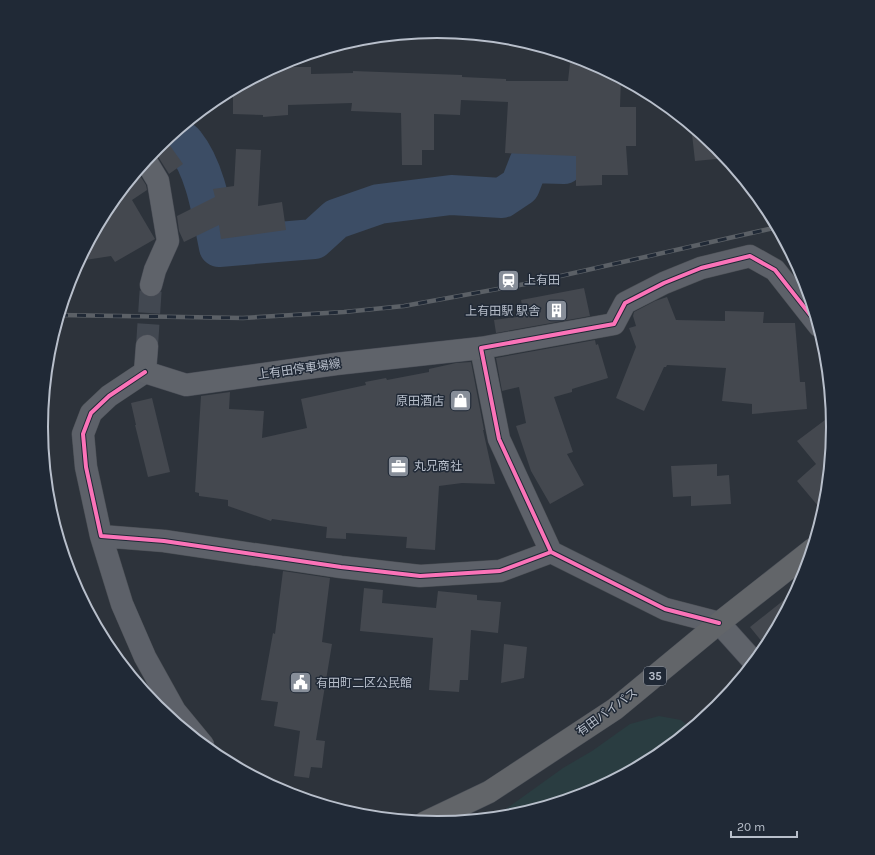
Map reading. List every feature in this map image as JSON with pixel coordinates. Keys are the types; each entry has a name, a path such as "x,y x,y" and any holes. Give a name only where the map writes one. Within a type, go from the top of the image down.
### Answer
{"highway":[{"name":"有田バイパス","path":"437,817 489,792 615,709 719,623 805,555"}],"main road":[{"path":"149,166 158,180 168,241 155,270 151,285"},
{"path":"145,372 147,346"},
{"name":"上有田停車場線","path":"145,372 186,384 336,364 482,348"},
{"path":"719,623 751,659"}],"street":[{"path":"719,623 665,609 551,552 499,439 482,348 614,324 625,303 664,283 701,268 750,256 775,270 810,315"},
{"path":"145,372 109,396 91,413 83,434 86,467 101,536 122,604 145,657 174,711 184,723"},
{"path":"101,536 164,541 341,567 420,576 500,571 551,552"}],"green space":[{"path":"659,716 681,720 688,726 675,737 654,751 610,777 563,796 538,804 502,812 563,768 592,751 630,724"}],"building":[{"path":"570,63 587,68 621,84 620,107 636,107 636,146 626,146 628,175 602,175 602,185 576,186 576,156 505,153 508,102 461,100 460,115 434,114 434,150 422,150 422,165 402,165 401,113 351,111 352,103 288,105 288,115 263,117 263,115 233,114 233,96 265,78 291,67 311,67 311,74 353,73 353,71 462,75 462,77 506,79 506,81 568,81"},
{"path":"692,133 719,159 695,161"},
{"path":"170,145 183,164 169,174 158,157"},
{"path":"236,149 261,150 258,206 282,202 286,230 221,239 219,225 184,242 179,231 177,216 215,197 213,189 234,186"},
{"path":"140,176 146,185 147,190 132,200 155,239 115,262 111,256 86,260 114,211 128,190"},
{"name":"上有田駅 駅舎","path":"584,288 590,316 496,333 494,320 524,316 521,300"},
{"path":"667,297 676,320 725,321 725,311 764,312 763,323 795,323 800,382 805,382 807,409 752,414 752,404 722,401 726,368 667,365 664,367 644,411 616,398 636,347 629,328 636,326 633,316 634,312 655,301"},
{"path":"595,340 596,345 598,344 608,378 572,389 572,392 554,397 573,452 567,454 584,485 550,504 531,471 516,426 526,423 519,387 502,391 496,358"},
{"path":"471,362 483,430 495,484 462,483 439,486 435,550 406,548 407,537 346,533 346,539 326,538 327,527 272,519 271,521 228,506 228,500 199,496 199,493 195,492 201,396 230,392 229,409 264,411 262,438 307,428 301,399 366,385 365,382 386,378 387,380 429,372 429,369 456,363"},
{"path":"152,398 170,472 148,477 131,403"},
{"path":"827,419 824,478 819,507 797,481 816,464 797,441"},
{"path":"717,464 717,476 729,475 731,504 691,506 691,496 673,497 671,466"},
{"path":"283,571 330,578 322,642 332,644 316,740 325,741 322,768 311,767 309,778 294,776 300,731 274,726 278,702 261,700 273,633 275,634"},
{"path":"364,588 383,590 382,603 436,608 438,591 477,595 477,600 501,602 498,633 471,630 468,680 460,680 459,692 429,690 433,638 360,631"},
{"path":"789,596 762,642 750,627"},
{"path":"504,644 527,647 524,678 501,683"}],"waterway":[{"path":"178,138 185,144 192,155 203,179 211,207 219,247 314,239 336,219 379,204 451,195 502,198 520,186 529,163 564,164"}],"tunnel":[{"path":"147,346 151,285"}],"railway":[{"path":"65,315 243,318 344,312 404,306 525,284 772,228"}],"cycle path":[{"path":"551,552 499,439 481,348 614,324 625,303 664,283 701,268 750,256 775,270 810,315"},
{"path":"145,372 109,396 91,413 83,434 86,467 101,536 164,541 341,567 420,576 500,571 551,552 665,609 719,623"}],"place":[{"name":"上有田","path":"509,280"},
{"name":"上有田駅 駅舎","path":"556,311"},
{"name":"原田酒店","path":"460,401"},
{"name":"丸兄商社","path":"398,466"},
{"name":"有田町二区公民館","path":"300,683"}]}
